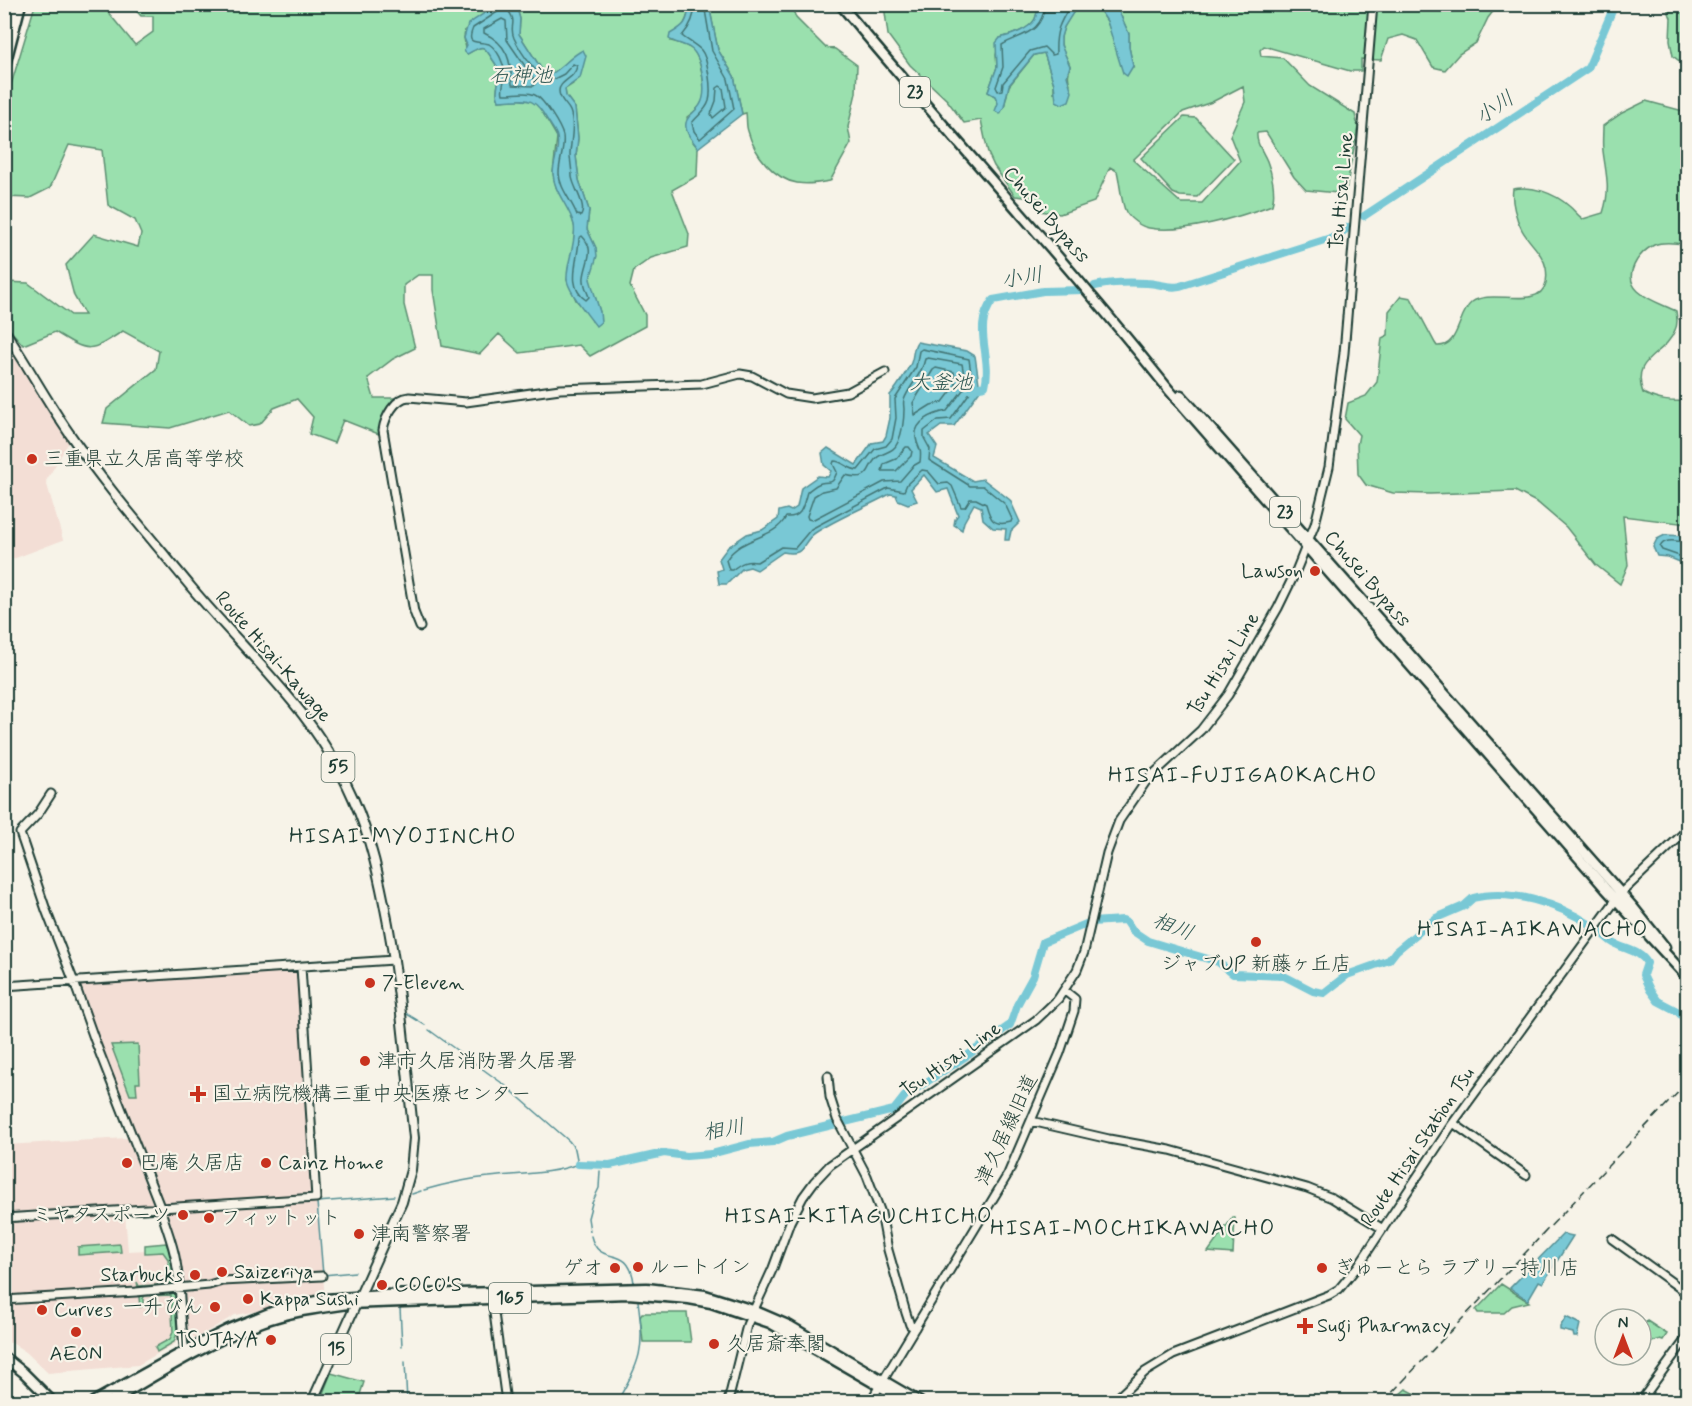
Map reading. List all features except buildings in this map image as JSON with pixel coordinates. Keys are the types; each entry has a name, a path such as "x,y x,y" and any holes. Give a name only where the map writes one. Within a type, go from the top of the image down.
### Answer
{"highway":[{"path":"4,38 13,4"},
{"path":"4,69 21,4"},
{"name":"Chusei Bypass","path":"840,4 949,132 961,142 1618,896 1656,933 1685,976"},
{"name":"165","path":"358,1300 647,1288 705,1295 790,1326 907,1401"},
{"name":"165","path":"110,1401 229,1329 277,1310 324,1299 628,1294 711,1303 752,1313"},
{"name":"165","path":"91,1401 186,1354"},
{"path":"4,1357 51,1400"},
{"name":"165","path":"881,1383 920,1401"}],"main road":[{"name":"Route Hisai-Kawage","path":"4,330 46,399 95,468 193,589 295,703 324,743 354,798 369,839 379,878 394,960 414,1138 409,1182 358,1300"},
{"name":"15","path":"312,1401 358,1300"}],"street":[{"name":"Tsu Hisai Line","path":"728,1401 752,1313 803,1197 822,1172 1036,1020 1065,991 1077,970 1091,925 1107,853 1119,821 1147,780 1201,730 1216,712 1278,608 1308,542 1322,500 1329,467 1344,353 1373,4"},
{"path":"420,627 414,612 383,430 386,418 401,399 409,397 466,402 560,389 702,384 740,374 752,376 786,394 812,398 848,392 885,372"},
{"path":"51,794 38,814 21,833 46,910 160,1207 176,1260 186,1354"},
{"name":"Route Hisai Station Tsu","path":"1113,1401 1145,1372 1173,1355 1329,1295 1346,1281 1453,1124 1618,896 1688,829"},
{"path":"4,986 394,960"},
{"path":"4,1218 316,1198 301,967"},
{"name":"津久居線旧道","path":"870,1401 1008,1174 1059,1054 1075,1007 1074,999 1065,991"},
{"path":"828,1076 830,1097 839,1123 867,1176 879,1207 908,1321 915,1328"},
{"path":"1031,1121 1170,1150 1314,1191 1332,1198 1383,1229"},
{"path":"1453,1124 1526,1175"},
{"path":"1612,1239 1688,1294"},
{"path":"4,1300 180,1288 209,1285 222,1281 322,1276"},
{"path":"492,1298 506,1401"},
{"path":"1640,1401 1688,1336"}],"shaded area":[{"name":"三重県立久居高等学校","path":"16,349 72,437 46,481 63,540 5,562 5,350"},
{"path":"301,967 310,1122 325,1299 235,1315 196,1338 189,1334 176,1260 74,982"},
{"path":"127,1138 153,1204 5,1215 5,1145"},
{"path":"125,1213 128,1251 167,1249 176,1343 138,1365 48,1373 26,1352 12,1343 5,1342 5,1222"}],"green space":[{"path":"35,5 102,5 135,45 153,32 153,16 141,16 131,5 502,5 490,10 465,30 467,54 480,48 485,49 498,70 499,101 532,100 539,106 557,137 553,173 556,187 571,214 575,228 567,280 576,300 592,321 600,312 589,279 596,248 587,229 589,210 579,180 575,108 566,96 565,89 573,84 568,61 551,75 542,70 519,34 518,12 510,5 689,5 686,20 671,41 686,45 693,50 703,81 702,103 687,117 693,142 698,148 697,176 672,190 689,234 688,247 651,258 634,270 630,286 645,315 645,326 590,356 579,345 520,353 499,334 480,354 442,346 433,290 433,275 418,275 404,285 404,305 415,348 393,359 368,378 374,398 396,398 384,416 381,435 343,420 334,443 309,434 313,417 297,399 274,408 260,424 249,426 229,410 170,428 103,423 107,409 156,369 159,351 123,331 96,347 89,348 75,344 55,332 23,345 5,324 5,282 28,283 71,315 85,315 74,296 66,265 94,234 138,247 141,234 135,220 108,205 102,150 69,145 50,188 30,198 5,197 4,108"},
{"path":"709,5 791,5 796,18 825,47 835,49 857,65 856,93 848,127 851,143 830,181 806,184 789,181 773,171 760,157 748,131 746,113 742,114 734,76 718,50"},
{"path":"884,5 1041,5 1029,26 1000,38 996,55 997,67 988,92 995,96 998,103 1004,107 1009,86 1034,55 1044,53 1054,84 1054,93 1070,84 1068,76 1070,66 1062,48 1061,36 1078,5 1096,5 1107,21 1116,47 1133,66 1129,34 1116,5 1498,5 1488,18 1476,43 1459,54 1445,70 1433,67 1417,40 1403,35 1388,39 1381,60 1361,59 1361,71 1350,71 1264,46 1260,50 1261,56 1283,58 1310,86 1355,114 1358,127 1346,190 1338,193 1306,190 1294,177 1266,132 1257,133 1272,177 1274,195 1272,205 1228,219 1178,229 1149,228 1133,220 1124,208 1117,171 1110,167 1094,202 1060,214 1040,211 1034,198 1015,196 994,166 988,153 981,120 964,123 947,100 910,65 888,35","holes":["1243,86 1245,102 1230,136 1240,161 1202,203 1181,203 1133,160 1183,112 1212,102"]},
{"path":"1666,5 1687,5 1687,67 1673,56 1670,41 1671,18"},
{"path":"1646,101 1687,112 1687,245 1666,243 1654,245 1642,253 1634,265 1631,279 1633,285 1642,294 1676,311 1675,330 1664,346 1645,364 1641,371 1640,381 1643,393 1649,396 1665,400 1687,401 1687,524 1623,516 1628,565 1620,584 1596,565 1566,527 1538,503 1515,491 1393,493 1366,485 1358,474 1359,435 1345,419 1348,403 1366,396 1377,382 1382,338 1388,335 1389,311 1401,296 1411,298 1437,346 1444,345 1454,336 1463,314 1472,302 1494,297 1532,297 1541,292 1546,283 1546,268 1542,258 1520,226 1513,204 1513,189 1528,188 1550,194 1563,201 1583,219 1603,213 1607,189 1603,126"},
{"path":"1184,117 1196,118 1234,159 1197,197 1180,196 1173,193 1141,158"},
{"path":"138,1044 140,1083 136,1083 137,1095 130,1095 111,1045"},
{"path":"1233,1217 1235,1218 1233,1254 1208,1252"},
{"path":"166,1243 173,1260 175,1285 138,1287 137,1282 139,1286 170,1284 168,1259 163,1252 145,1253 145,1245"},
{"path":"120,1244 121,1252 78,1255 78,1247"},
{"path":"1501,1284 1529,1302 1512,1306 1504,1313 1478,1313 1476,1310"},
{"path":"175,1292 177,1333 174,1342 157,1352 155,1347 170,1339 173,1332 171,1295 145,1296 143,1306 140,1307 139,1297 142,1294"},
{"path":"642,1313 687,1313 691,1342 643,1342 640,1316"},
{"path":"1653,1325 1667,1334 1663,1340 1653,1342"},
{"path":"331,1373 364,1382 358,1401 320,1401"},
{"path":"1406,1389 1422,1397 1425,1401 1392,1401"}],"water":[{"name":"石神池","path":"510,4 518,12 519,34 542,70 551,74 583,50 586,56 580,78 565,89 566,96 575,108 579,180 589,210 587,229 596,248 597,256 590,279 600,312 601,322 596,326 568,284 567,273 575,232 569,212 554,181 553,169 558,146 556,133 538,106 528,100 499,101 498,70 485,49 480,48 467,54 464,51 467,45 464,38 468,24 493,8"},
{"path":"689,5 709,5 718,50 734,76 742,114 698,148 689,136 686,126 688,118 698,107 704,92 701,66 690,48 669,39 670,34 684,23 688,16"},
{"path":"1041,5 1078,5 1064,27 1061,37 1061,45 1070,66 1067,76 1072,92 1069,101 1062,104 1056,101 1054,84 1044,53 1034,55 1009,85 1000,114 995,111 998,103 995,96 988,92 997,67 996,43 1000,38 1029,26"},
{"path":"1096,5 1116,5 1129,34 1133,66 1127,76 1123,73 1107,21"},
{"name":"大釜池","path":"917,342 967,351 975,356 980,390 954,426 941,426 929,435 937,447 934,458 973,481 983,479 1010,500 1020,522 1011,531 1009,540 1005,540 1006,529 993,528 983,519 981,507 974,504 962,530 954,525 958,515 948,489 937,492 924,475 911,489 917,501 908,504 898,500 896,495 890,494 815,533 800,551 783,552 757,570 750,567 742,569 727,584 719,584 717,571 722,569 719,559 728,547 747,534 762,530 778,519 779,511 787,509 791,511 797,507 801,488 818,476 828,477 831,471 824,465 822,453 828,448 856,465 872,443 883,441 890,418 890,395 910,365"},
{"path":"1665,535 1687,536 1687,565 1668,557 1657,556 1653,547 1657,539"},
{"path":"1563,1234 1573,1236 1543,1283 1539,1281 1528,1300 1510,1288"},
{"path":"1566,1317 1580,1324 1577,1337 1574,1337 1573,1333 1560,1330"}],"waterway":[{"name":"小川","path":"1364,216 1588,68 1615,4"},
{"name":"小川","path":"1095,286 1127,282 1180,286 1337,236 1349,227"},
{"name":"小川","path":"969,389 985,386 987,364 984,321 993,300 1043,291 1083,290"},
{"name":"相川","path":"578,1164 610,1165 664,1153 686,1156 711,1154 749,1144 773,1142 787,1136 894,1110 905,1096 1010,1025 1017,1005 1033,976 1043,942 1091,922 1123,920 1133,931 1148,941 1218,962 1233,974 1284,976 1313,991 1324,993 1347,975 1389,960 1396,951 1436,918 1464,906 1473,898 1487,895 1518,897 1534,900 1578,917 1612,942 1640,955 1647,963 1643,975 1650,990 1658,1001 1677,1011 1688,1022"},
{"path":"407,1014 425,1025"},
{"path":"424,1190 465,1180 545,1172 578,1164 575,1149 569,1141 506,1086 429,1030"},
{"path":"590,1231 588,1218 599,1188 600,1171"},
{"path":"412,1194 421,1191"},
{"path":"355,1272 323,1275 317,1202 394,1196"},
{"path":"591,1236 600,1251 620,1258 626,1263 631,1270 634,1283"},
{"path":"617,1402 639,1354 641,1332 638,1301"},
{"path":"400,1308 402,1346"},
{"path":"405,1362 407,1402"}],"railway":[{"path":"1383,1402 1688,1082"}],"place":[{"name":"三重県立久居高等学校","path":"32,459"},
{"name":"Lawson","path":"1315,571"},
{"name":"ジャブUP 新藤ヶ丘店","path":"1256,942"},
{"name":"7-Eleven","path":"370,983"},
{"name":"津市久居消防署久居署","path":"365,1061"},
{"name":"国立病院機構三重中央医療センター","path":"198,1094"},
{"name":"巴庵 久居店","path":"127,1163"},
{"name":"Cainz Home","path":"266,1163"},
{"name":"ミヤタスポーツ","path":"183,1215"},
{"name":"フィットット","path":"209,1218"},
{"name":"津南警察署","path":"359,1234"},
{"name":"ルートイン","path":"638,1267"},
{"name":"ゲオ","path":"615,1268"},
{"name":"ぎゅーとら ラブリー持川店","path":"1322,1268"},
{"name":"Saizeriya","path":"222,1272"},
{"name":"Starbucks","path":"195,1275"},
{"name":"COCO'S","path":"382,1285"},
{"name":"Kappa Sushi","path":"248,1299"},
{"name":"一升びん","path":"215,1307"},
{"name":"Curves","path":"42,1310"},
{"name":"Sugi Pharmacy","path":"1305,1326"},
{"name":"AEON","path":"76,1332"},
{"name":"TSUTAYA","path":"271,1340"},
{"name":"久居斎奉閣","path":"714,1344"}],"district":[{"name":"HISAI-FUJIGAOKACHO","path":"1243,776"},
{"name":"HISAI-MYOJINCHO","path":"403,837"},
{"name":"HISAI-AIKAWACHO","path":"1533,930"},
{"name":"HISAI-KITAGUCHICHO","path":"859,1217"},
{"name":"HISAI-MOCHIKAWACHO","path":"1133,1229"}]}
